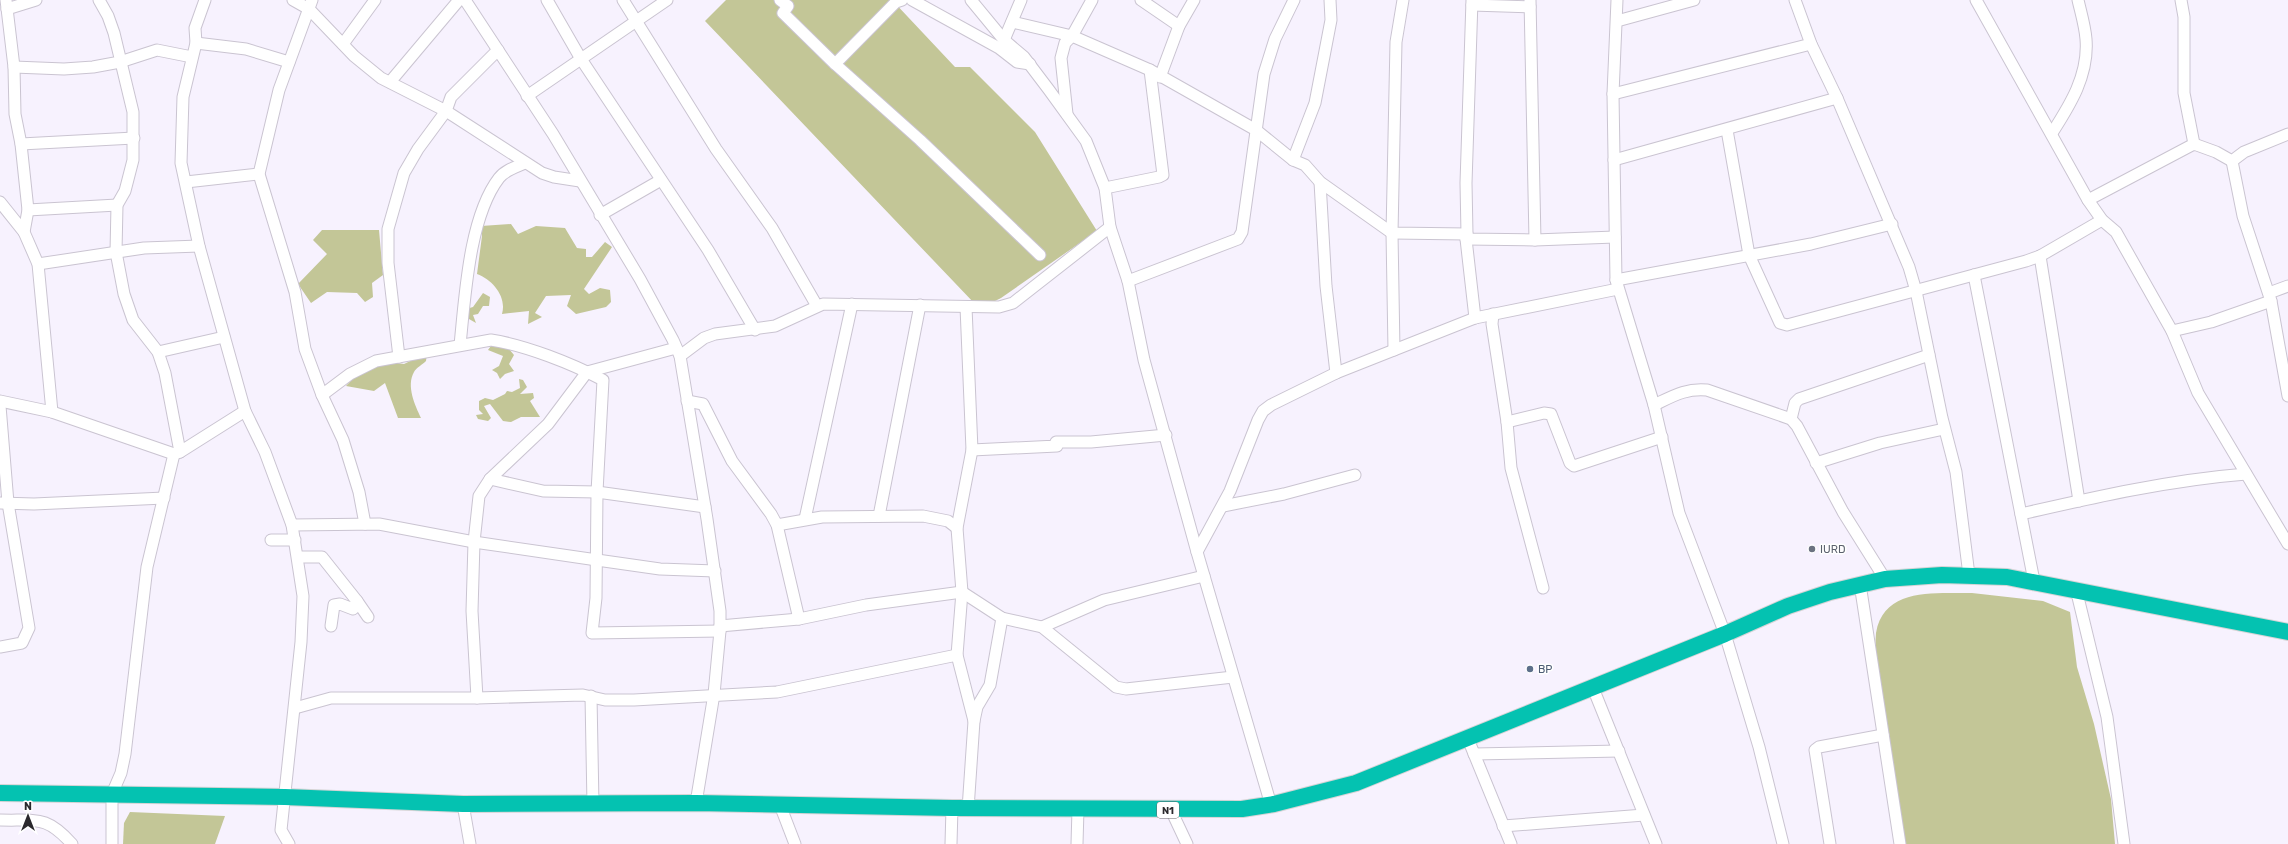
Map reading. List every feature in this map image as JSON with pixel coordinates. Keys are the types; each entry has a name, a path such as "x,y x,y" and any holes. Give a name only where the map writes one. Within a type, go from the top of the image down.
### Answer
{"highway":[{"name":"N1","path":"0,793 285,797 463,804 593,805 696,803 968,809 1242,809 1271,805 1356,783 1593,688 1809,598 1860,584 1885,579 1969,575 2034,581 2288,632"}],"street":[{"path":"24,232 28,210 21,144 15,114 14,67 5,44 6,4 36,0"},
{"path":"99,0 108,16 131,99 134,138 133,160 128,180 117,205 116,252 127,308 140,332 158,352 165,373 177,453 147,567 125,754 121,773 112,794 110,842"},
{"path":"205,0 195,28 196,43 183,97 180,134 181,163 199,246 245,411 265,452 292,525 298,557 304,616 281,830 288,844"},
{"path":"294,0 310,5 343,44 367,68 390,82 446,111 525,163 554,177 580,181"},
{"path":"343,44 375,0"},
{"path":"390,82 460,0"},
{"path":"465,0 553,134 640,279 678,352 705,508 720,628 714,694 696,803"},
{"path":"547,0 581,59 708,250 755,330"},
{"path":"622,0 716,149 756,203 779,239 817,306"},
{"path":"527,96 667,0"},
{"path":"780,0 788,6 783,13 835,64 920,140 1040,255"},
{"path":"835,64 896,2 902,0"},
{"path":"912,0 999,48 1017,62 1030,64"},
{"path":"971,0 1004,40 1030,64 1086,141 1105,188 1110,227 1128,281 1144,360 1166,435 1197,552 1271,805"},
{"path":"1004,40 1021,0"},
{"path":"1068,116 1061,58 1062,49 1072,36 1092,0"},
{"path":"1141,0 1179,26"},
{"path":"1160,77 1179,26 1194,0"},
{"path":"1128,281 1238,239 1244,223 1264,74 1274,39 1294,0"},
{"path":"1293,160 1316,103 1331,20 1330,0"},
{"path":"1394,350 1392,233 1396,42 1402,0"},
{"path":"1617,0 1618,22 1613,94 1617,285 1654,405 1683,524 1725,634 1759,747 1783,844"},
{"path":"1618,22 1694,0"},
{"path":"1795,0 1811,44 1837,98 1892,224 1909,267 1916,291 1944,429 1956,472 1969,575"},
{"path":"1976,0 2052,133 2088,200 2102,220 2116,232 2172,331 2198,393 2288,544"},
{"path":"2052,133 2074,99 2084,61 2086,39 2078,0"},
{"path":"2181,0 2184,17 2184,93 2194,144"},
{"path":"1475,318 1467,237 1468,89 1472,3 1530,4 1535,240"},
{"path":"310,5 279,90 259,174 295,292 305,348 322,395 343,440 359,492 365,524"},
{"path":"1012,22 1072,36 1150,70 1256,130 1293,160 1309,168 1320,182 1392,233 1535,240 1616,237"},
{"path":"196,43 246,49 289,62"},
{"path":"1613,94 1811,44"},
{"path":"14,67 64,69 120,62 157,50 192,56"},
{"path":"399,357 388,263 388,229 404,173 418,149 446,111 451,97 498,50"},
{"path":"1105,188 1163,175 1150,70"},
{"path":"1614,160 1727,130 1837,98"},
{"path":"1727,130 1749,255 1780,323 1786,325 1916,291 2040,256 2102,220"},
{"path":"2232,161 2244,152 2288,134"},
{"path":"21,144 134,138"},
{"path":"2088,200 2194,144 2216,152 2232,161 2243,216 2270,297 2288,396"},
{"path":"460,345 468,279 481,211 499,178 504,173 525,163"},
{"path":"186,182 259,174"},
{"path":"600,214 661,180"},
{"path":"1320,182 1326,286 1336,373"},
{"path":"1,204 24,232 38,264 52,412"},
{"path":"28,210 117,205"},
{"path":"1197,552 1223,506 1263,411 1271,405 1336,373 1475,318 1749,255 1811,244 1892,224"},
{"path":"477,698 472,611 474,542 480,496 490,479 548,424 587,372 678,352 704,338 715,334 755,330 775,326 817,306 833,303 999,307 1013,303 1110,227"},
{"path":"38,264 144,248 199,246"},
{"path":"2040,256 2079,501"},
{"path":"1974,275 2034,581"},
{"path":"2172,331 2211,322 2270,297 2288,286"},
{"path":"805,519 852,304"},
{"path":"879,516 920,305"},
{"path":"966,307 972,450 957,528 962,592 958,655 974,721"},
{"path":"1493,314 1492,324 1507,422 1511,468 1543,588"},
{"path":"158,352 224,337"},
{"path":"322,395 364,366 376,361 491,340 508,342 587,372 603,380 597,492 597,560 592,633 720,628 799,619 866,605 962,592 1002,618 1042,627 1116,687 1126,689 1233,676"},
{"path":"1791,419 1795,403 1799,399 1929,355"},
{"path":"1654,405 1681,392 1693,389 1708,390 1791,419 1797,426 1843,512 1885,579"},
{"path":"0,401 52,412 177,453 245,411"},
{"path":"686,401 703,404 732,461 771,514 777,525 799,619"},
{"path":"0,406 4,503 29,628 27,636 22,643 0,648"},
{"path":"1507,422 1544,413 1551,414 1570,463 1574,466 1662,437"},
{"path":"1816,463 1880,443 1944,429"},
{"path":"972,450 1057,446 1056,442 1091,442 1166,435"},
{"path":"2021,514 2079,501 2189,480 2246,474"},
{"path":"1223,506 1284,494 1355,475"},
{"path":"490,479 543,492 597,492 705,508"},
{"path":"4,503 34,504 164,498"},
{"path":"777,525 805,519 879,516 937,517 948,521 957,528"},
{"path":"292,525 379,524 474,542 660,569 714,571"},
{"path":"271,540 295,540"},
{"path":"298,557 322,557 368,617"},
{"path":"1042,627 1104,600 1204,576"},
{"path":"1860,584 1900,844"},
{"path":"2076,590 2107,717 2124,844"},
{"path":"331,626 334,605 340,604 353,608 356,606 357,601"},
{"path":"968,809 974,721 977,707 990,685 1002,618"},
{"path":"295,708 331,698 591,696 605,700 634,700 786,690 958,655"},
{"path":"1593,688 1656,844"},
{"path":"591,696 593,805"},
{"path":"1830,844 1815,750 1819,747 1883,735"},
{"path":"1468,739 1511,844"},
{"path":"1474,754 1619,751"},
{"path":"463,804 470,844"},
{"path":"780,805 795,844"},
{"path":"951,844 952,808"},
{"path":"1077,844 1078,809"},
{"path":"1171,810 1186,844"},
{"path":"1503,826 1644,814"},
{"path":"0,820 48,823 56,827 72,844"}],"green space":[{"path":"726,0 892,0 955,67 970,67 1035,132 1097,231 1001,298 987,305 975,304 705,21"},
{"path":"511,224 518,234 536,226 565,228 577,248 586,249 586,257 592,257 605,242 612,247 584,289 589,294 600,288 610,290 611,302 606,307 576,314 567,306 571,295 546,296 535,313 542,317 528,324 529,311 502,314 503,308 501,295 488,280 477,274 482,236 481,226"},
{"path":"322,230 379,230 383,275 372,283 373,297 365,302 357,293 327,292 311,303 298,284 327,254 313,240"},
{"path":"483,293 490,297 489,306 483,306 478,314 473,315 476,323 469,319 465,321 466,309 473,307"},
{"path":"493,343 509,349 514,355 509,364 514,371 505,374 500,379 497,373 492,370 499,366 503,356 488,350"},
{"path":"427,353 426,361 415,371 411,383 412,395 421,418 398,418 385,383 374,391 346,386 359,372 382,361 404,364"},
{"path":"519,379 523,380 527,387 520,394 533,393 534,398 530,401 540,417 521,417 511,422 503,421 490,404 484,406 491,418 488,421 478,419 476,415 483,414 479,410 479,401 485,398 493,400 505,394 507,391 512,392 520,388"},
{"path":"1972,593 2043,601 2070,612 2077,667 2094,724 2111,799 2115,844 1904,844 1875,661 1876,633 1881,618 1889,607 1901,600 1928,594"},
{"path":"130,812 225,816 215,844 123,844 124,823"}],"place":[{"name":"IURD","path":"1812,549"},
{"name":"BP","path":"1530,669"}]}
